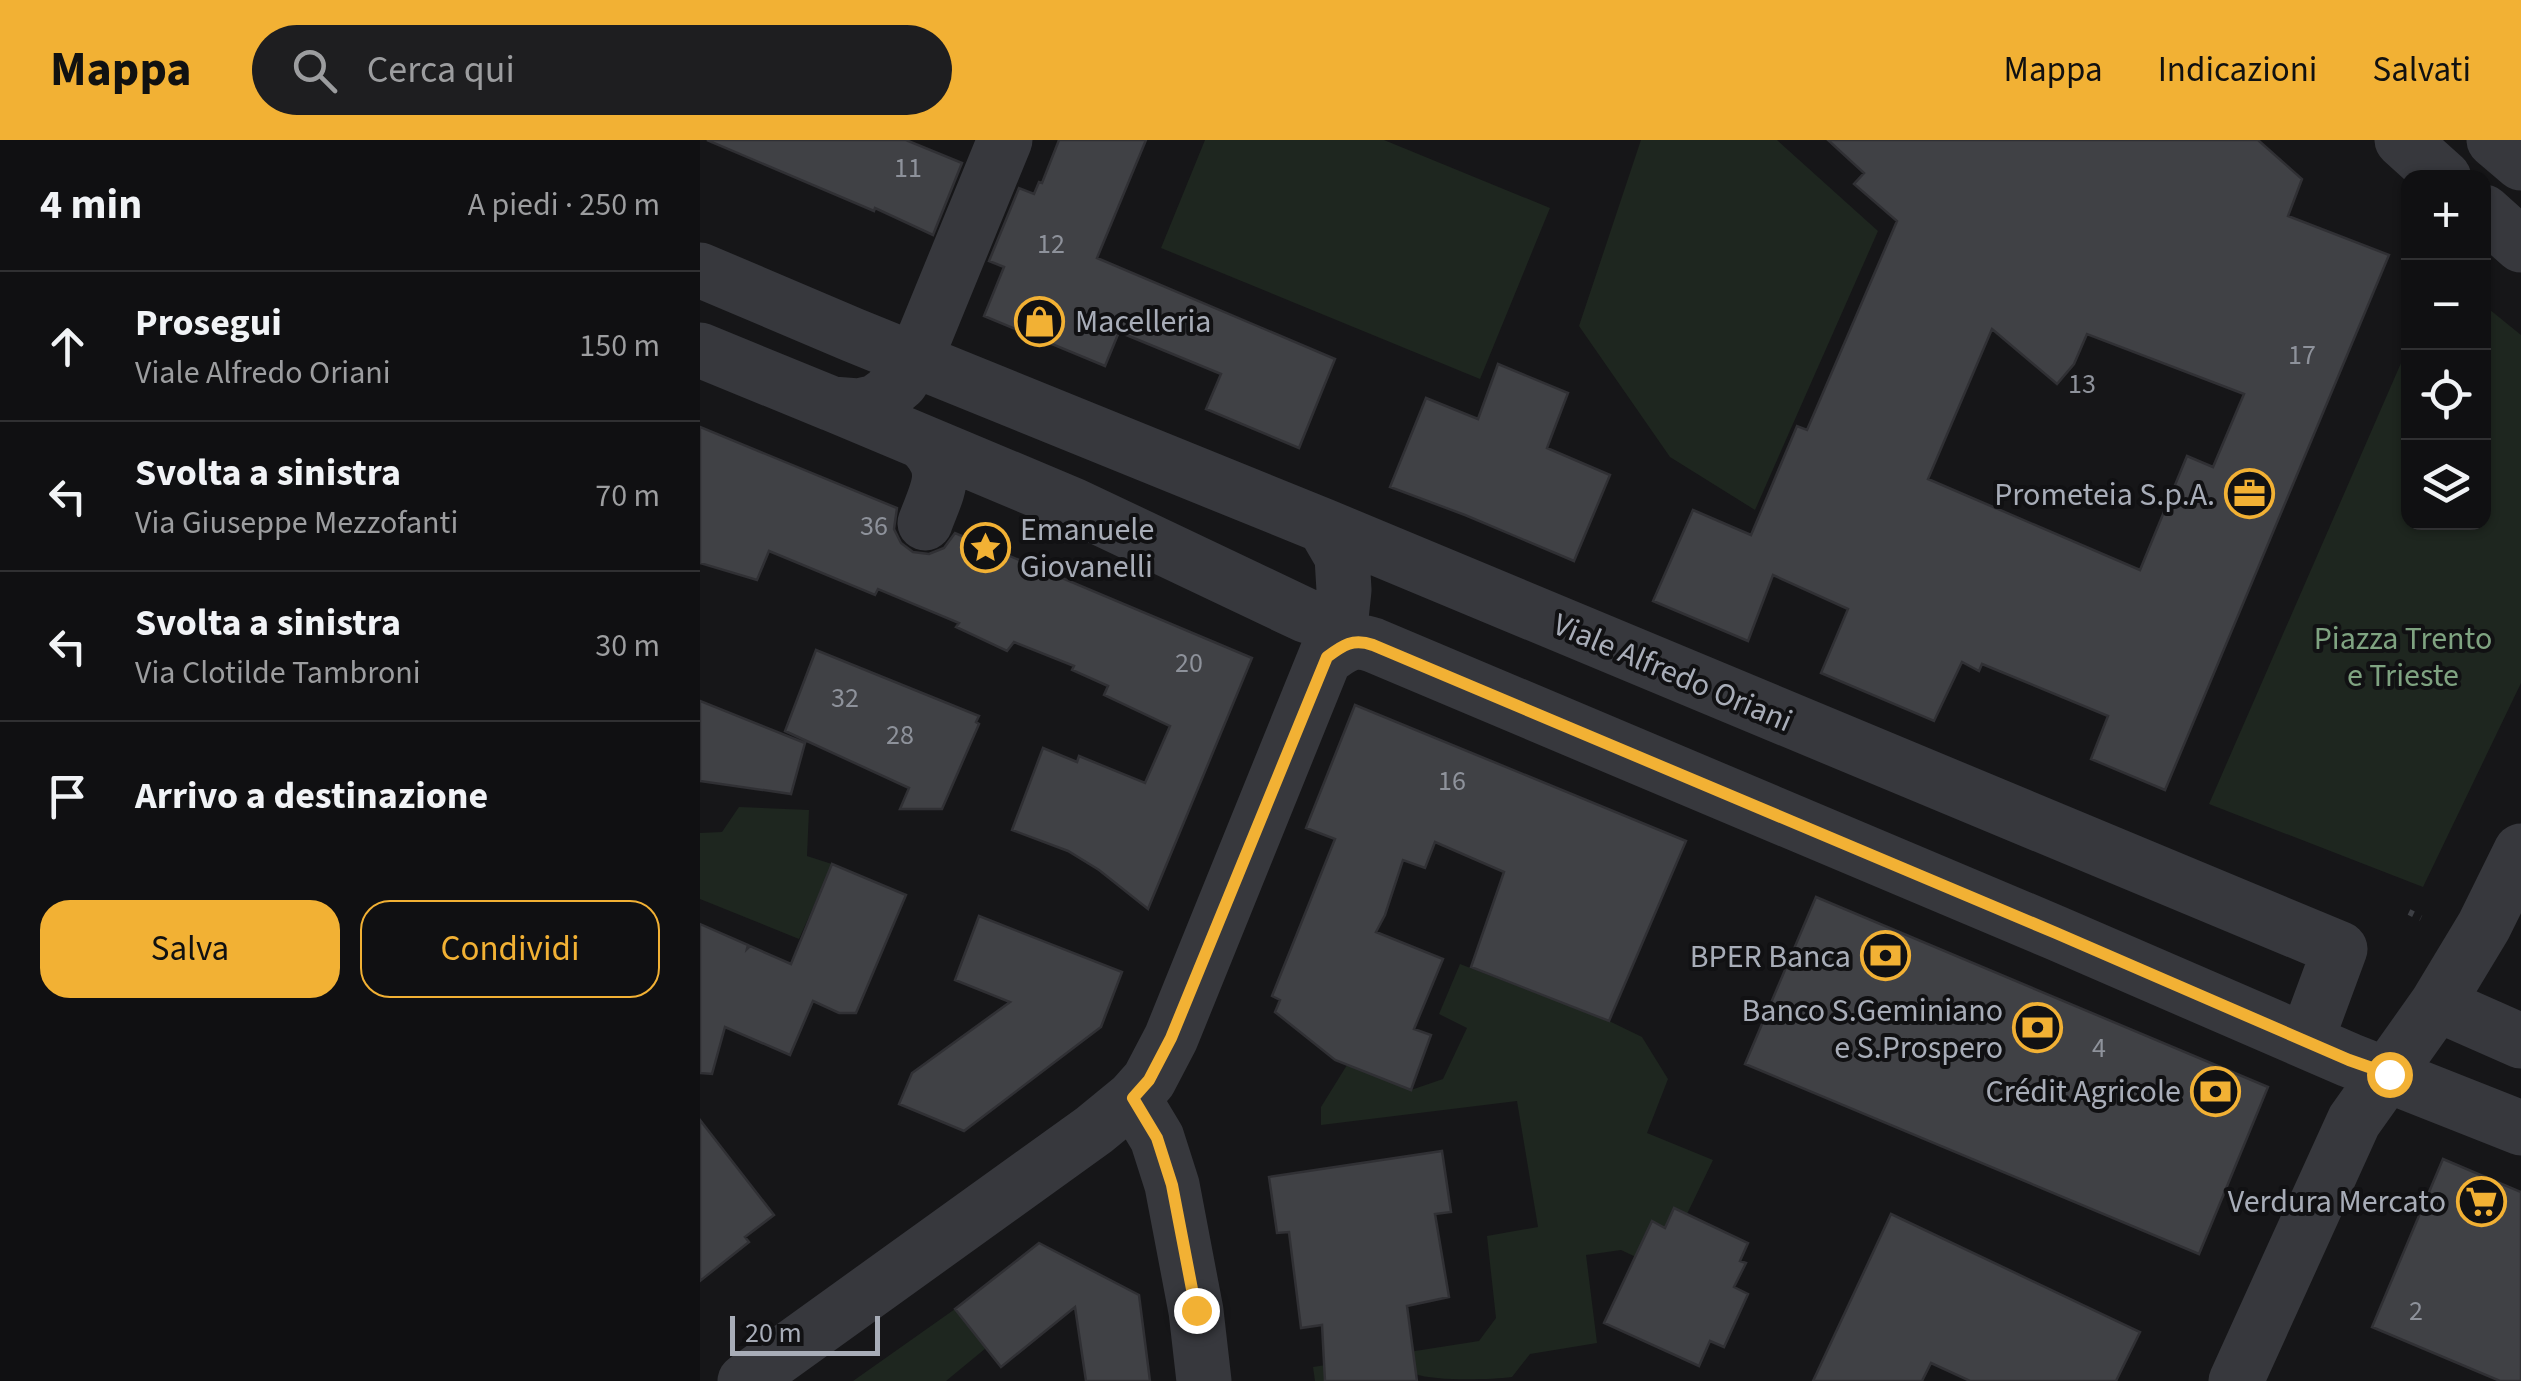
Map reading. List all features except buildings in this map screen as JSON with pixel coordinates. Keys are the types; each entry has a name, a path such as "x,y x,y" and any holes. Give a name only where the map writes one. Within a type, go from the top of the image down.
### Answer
{"street":[{"path":"832,404 858,406 876,402 901,382 916,360 1005,140"},
{"path":"2402,140 2435,170"},
{"path":"2494,140 2521,164"},
{"path":"2491,218 2521,245"},
{"name":"Viale Alfredo Oriani","path":"700,270 2340,949 2306,1041"},
{"path":"700,350 1072,505 1317,637 1373,645 2306,1041 2521,1128"},
{"path":"922,442 940,466 939,485 925,523"},
{"path":"745,1381 1094,1130 1149,1080 1171,1038 1317,637 1341,618 1342,558 1324,526"},
{"path":"2236,1381 2354,1121 2438,1004 2484,926 2521,851"},
{"path":"2438,1004 2521,1041"},
{"path":"1133,1098 1157,1138 1172,1185 1193,1293 1204,1381"}],"path":[{"path":"2409,912 2422,918"}],"green space":[{"path":"1205,140 1384,140 1550,208 1480,379 1161,248"},
{"path":"1641,140 1777,140 1878,231 1755,510 1670,457 1579,326"},
{"name":"Piazza Trento e Trieste","path":"2491,311 2521,335 2521,683 2423,887 2209,804 2401,363 2401,530 2491,530"},
{"path":"739,807 809,810 807,856 838,866 827,876 799,939 700,899 700,833 722,832"},
{"path":"1460,964 1642,1037 1668,1079 1647,1133 1713,1160 1687,1214 1674,1208 1665,1228 1652,1222 1636,1257 1621,1250 1586,1255 1597,1343 1530,1354 1512,1377 1462,1379 1415,1374 1364,1381 1315,1381 1313,1367 1479,1341 1496,1318 1487,1236 1538,1227 1517,1101 1321,1125 1321,1107 1347,1065 1411,1090 1443,1079 1467,1028 1439,1014"},
{"path":"955,1309 986,1348 946,1381 853,1381"}],"place":[{"name":"Macelleria","path":"1040,321"},
{"name":"Prometeia S.p.A.","path":"2250,494"},
{"name":"Emanuele Giovanelli","path":"985,547"},
{"name":"BPER Banca","path":"1886,956"},
{"name":"Banco S.Geminiano e S.Prospero","path":"2038,1028"},
{"name":"Crédit Agricole","path":"2216,1091"},
{"name":"Verdura Mercato","path":"2481,1201"}],"route":[{"path":"1196,1310 1172,1185 1157,1138 1133,1098 1149,1080 1171,1038 1327,657 1349,642 1373,645 2389,1074"}]}
